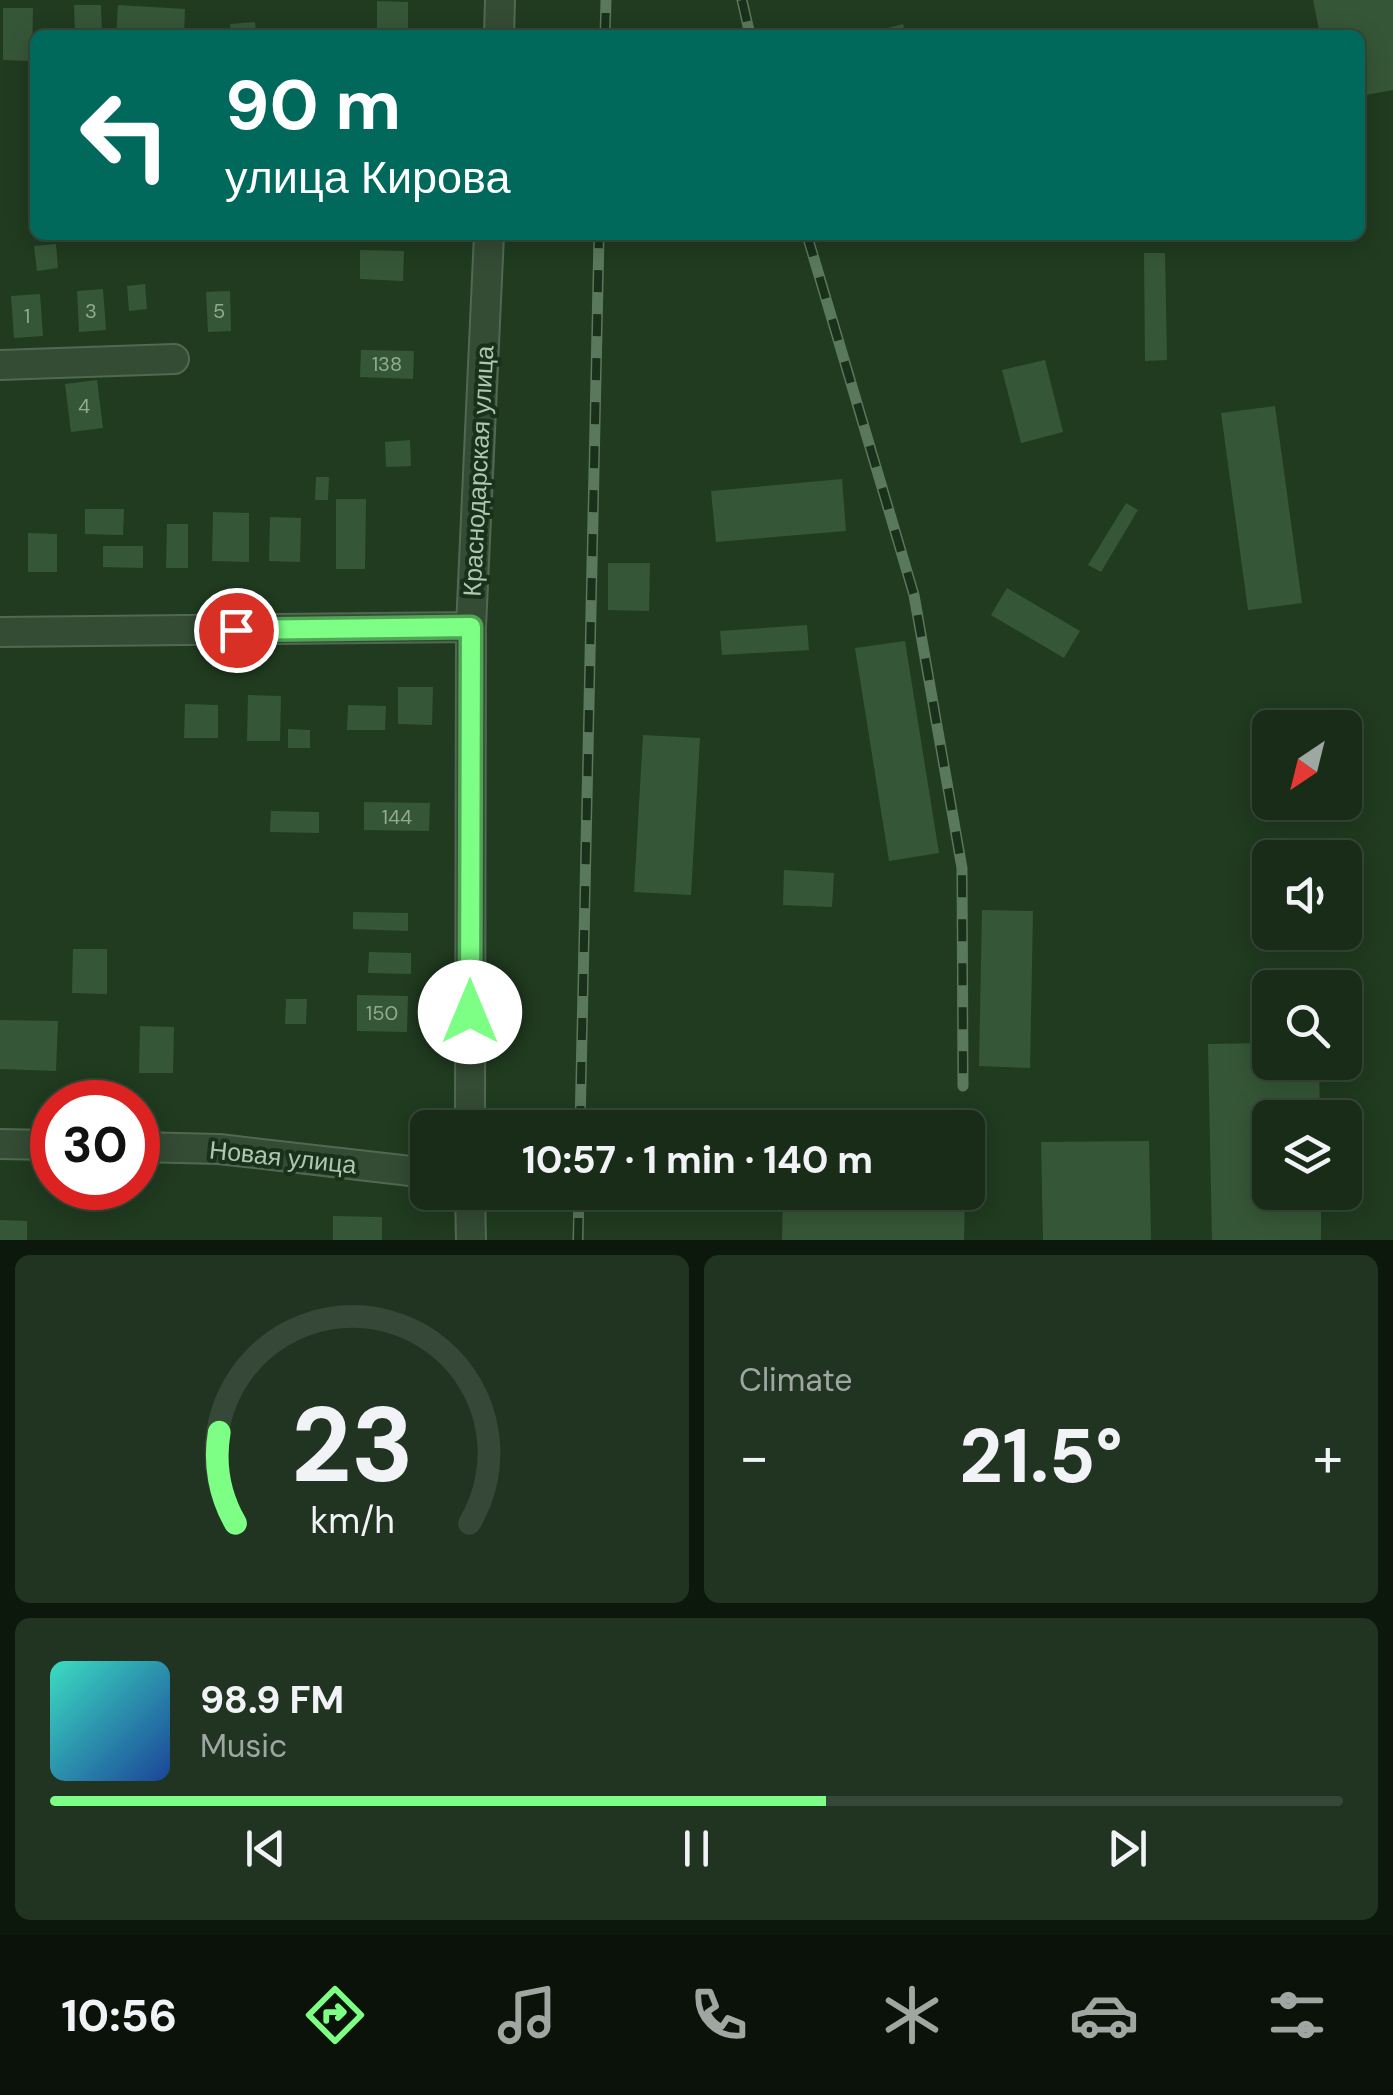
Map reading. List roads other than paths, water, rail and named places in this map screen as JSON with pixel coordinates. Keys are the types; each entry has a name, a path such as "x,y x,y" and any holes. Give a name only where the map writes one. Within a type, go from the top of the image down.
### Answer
{"street":[{"path":"499,30 500,0"},
{"name":"Краснодарская улица","path":"470,1110 471,627 490,240"},
{"path":"0,365 174,359"},
{"path":"0,632 471,627"},
{"path":"0,1144 30,1145"},
{"name":"Новая улица","path":"160,1147 219,1148 410,1171"},
{"path":"470,1210 471,1240"}],"railway":[{"path":"605,30 606,0"},
{"path":"742,0 749,30"},
{"path":"580,1110 599,240"},
{"path":"808,240 914,595 962,868 963,1086"},
{"path":"578,1240 579,1210"}]}
